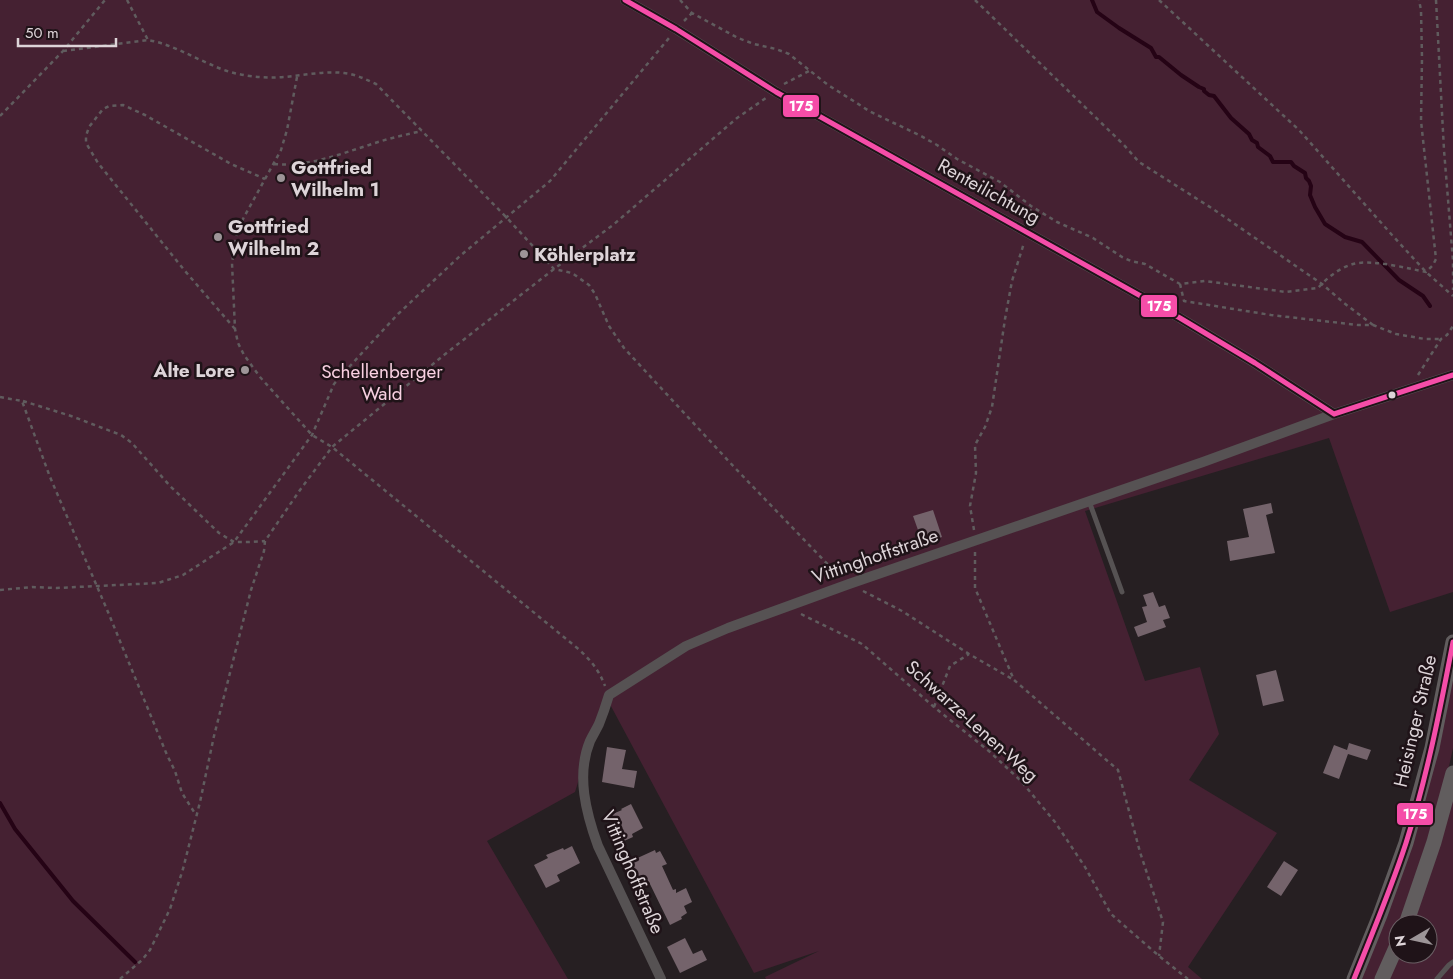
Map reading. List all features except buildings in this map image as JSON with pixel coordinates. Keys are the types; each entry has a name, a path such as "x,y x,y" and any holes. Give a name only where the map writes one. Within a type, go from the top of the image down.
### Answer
{"main road":[{"name":"Heisinger Straße","path":"1354,979 1406,843 1432,748 1453,642"},
{"path":"1409,914 1434,842 1453,773"},
{"path":"1382,979 1389,964"}],"street":[{"name":"Renteilichtung","path":"625,0 676,29 776,92 1028,232 1246,358 1334,414"},
{"name":"Vittinghoffstraße","path":"661,979 598,846 590,826 585,801 583,781 586,756 590,741 605,710 608,695 686,646 786,606 1334,414 1453,375"}],"lane":[{"path":"1089,501 1122,592"},
{"path":"1437,979 1453,962"}],"path":[{"path":"0,116 63,50 105,0"},
{"path":"127,0 148,40"},
{"path":"680,0 692,13 738,38 789,54 828,85 869,111 921,136 957,160 1000,182 1031,206 1057,222 1094,238 1122,257 1145,264 1180,284 1205,281 1286,292 1318,288 1343,268 1355,264 1391,265 1426,272"},
{"path":"975,0 1124,145 1139,162 1213,209 1322,284 1373,326"},
{"path":"1160,0 1299,130 1426,272 1453,296"},
{"path":"1419,0 1422,58 1421,121 1436,259 1426,272"},
{"path":"1436,0 1453,261 1453,290"},
{"path":"0,590 32,587 57,588 158,583 183,575 234,542 312,435 334,384 398,314 460,256 550,181 676,29 692,13"},
{"path":"63,50 148,40 160,42 214,66 241,74 274,78 344,73 360,76 376,84 554,269 572,274 589,285 609,326 624,348 837,574 849,584 902,611 1014,680 1118,770 1140,852 1163,922 1159,956"},
{"path":"120,979 142,960 150,950 170,909 183,869 214,736 251,590 264,552 265,541 294,497 332,447 444,355 613,225 737,118 776,92 783,85 809,71"},
{"path":"297,77 287,130 281,150 237,232 232,263 232,283 235,329 238,343 260,376 312,435 332,447 576,647 598,669 608,695"},
{"path":"235,329 185,271 98,163 86,143 86,136 89,127 103,109 123,105 145,115 231,164 265,179"},
{"path":"274,164 307,163 390,138 422,131"},
{"path":"1014,680 974,588 976,540 970,506 976,473 975,445 985,427 992,407 1012,282 1028,232 1031,206"},
{"path":"1180,284 1184,301 1290,317 1373,326 1396,334 1425,339 1440,339"},
{"path":"1412,388 1440,339 1447,335 1453,326"},
{"path":"0,396 70,416 121,435 132,443 170,486 219,533 234,542 265,541"},
{"path":"22,401 50,477 175,770 182,793 196,815"},
{"name":"Schwarze-Lenen-Weg","path":"786,606 862,644 934,708 990,752 1021,781 1055,822 1085,867 1111,914 1188,979"},
{"path":"934,708 950,666 969,654"}],"green space":[{"name":"Schellenberger Wald","path":"0,0 1453,0 1453,592 1390,612 1329,438 1085,511 1145,681 1200,667 1219,734 1189,780 1277,833 1188,967 1202,979 766,979 765,977 819,951 754,973 605,695 575,792 487,841 568,979 0,979"},
{"path":"1453,679 1453,748 1435,817 1402,914 1388,914 1388,950 1376,979 1360,979"},
{"path":"1453,798 1453,979 1388,979 1395,964 1438,964 1438,914 1415,914"}],"waterway":[{"path":"1092,0 1097,12 1151,48 1156,57 1159,57 1181,75 1204,89 1209,95 1214,96 1231,118 1249,134 1252,140 1270,156 1273,162 1291,162 1305,173 1311,186 1310,195 1325,224 1345,237 1362,242 1399,280 1423,296 1430,306"},
{"path":"0,803 15,829 73,901 135,962"}],"transit line":[{"name":"175","path":"625,0 676,29 776,92 1180,318 1334,414"},
{"name":"175","path":"1334,414 1453,375"},
{"name":"175","path":"1354,979 1394,877 1414,818 1453,642"}],"place":[{"name":"Gottfried Wilhelm 1","path":"281,178"},
{"name":"Gottfried Wilhelm 2","path":"218,237"},
{"name":"Köhlerplatz","path":"524,254"},
{"name":"Alte Lore","path":"245,370"}]}
